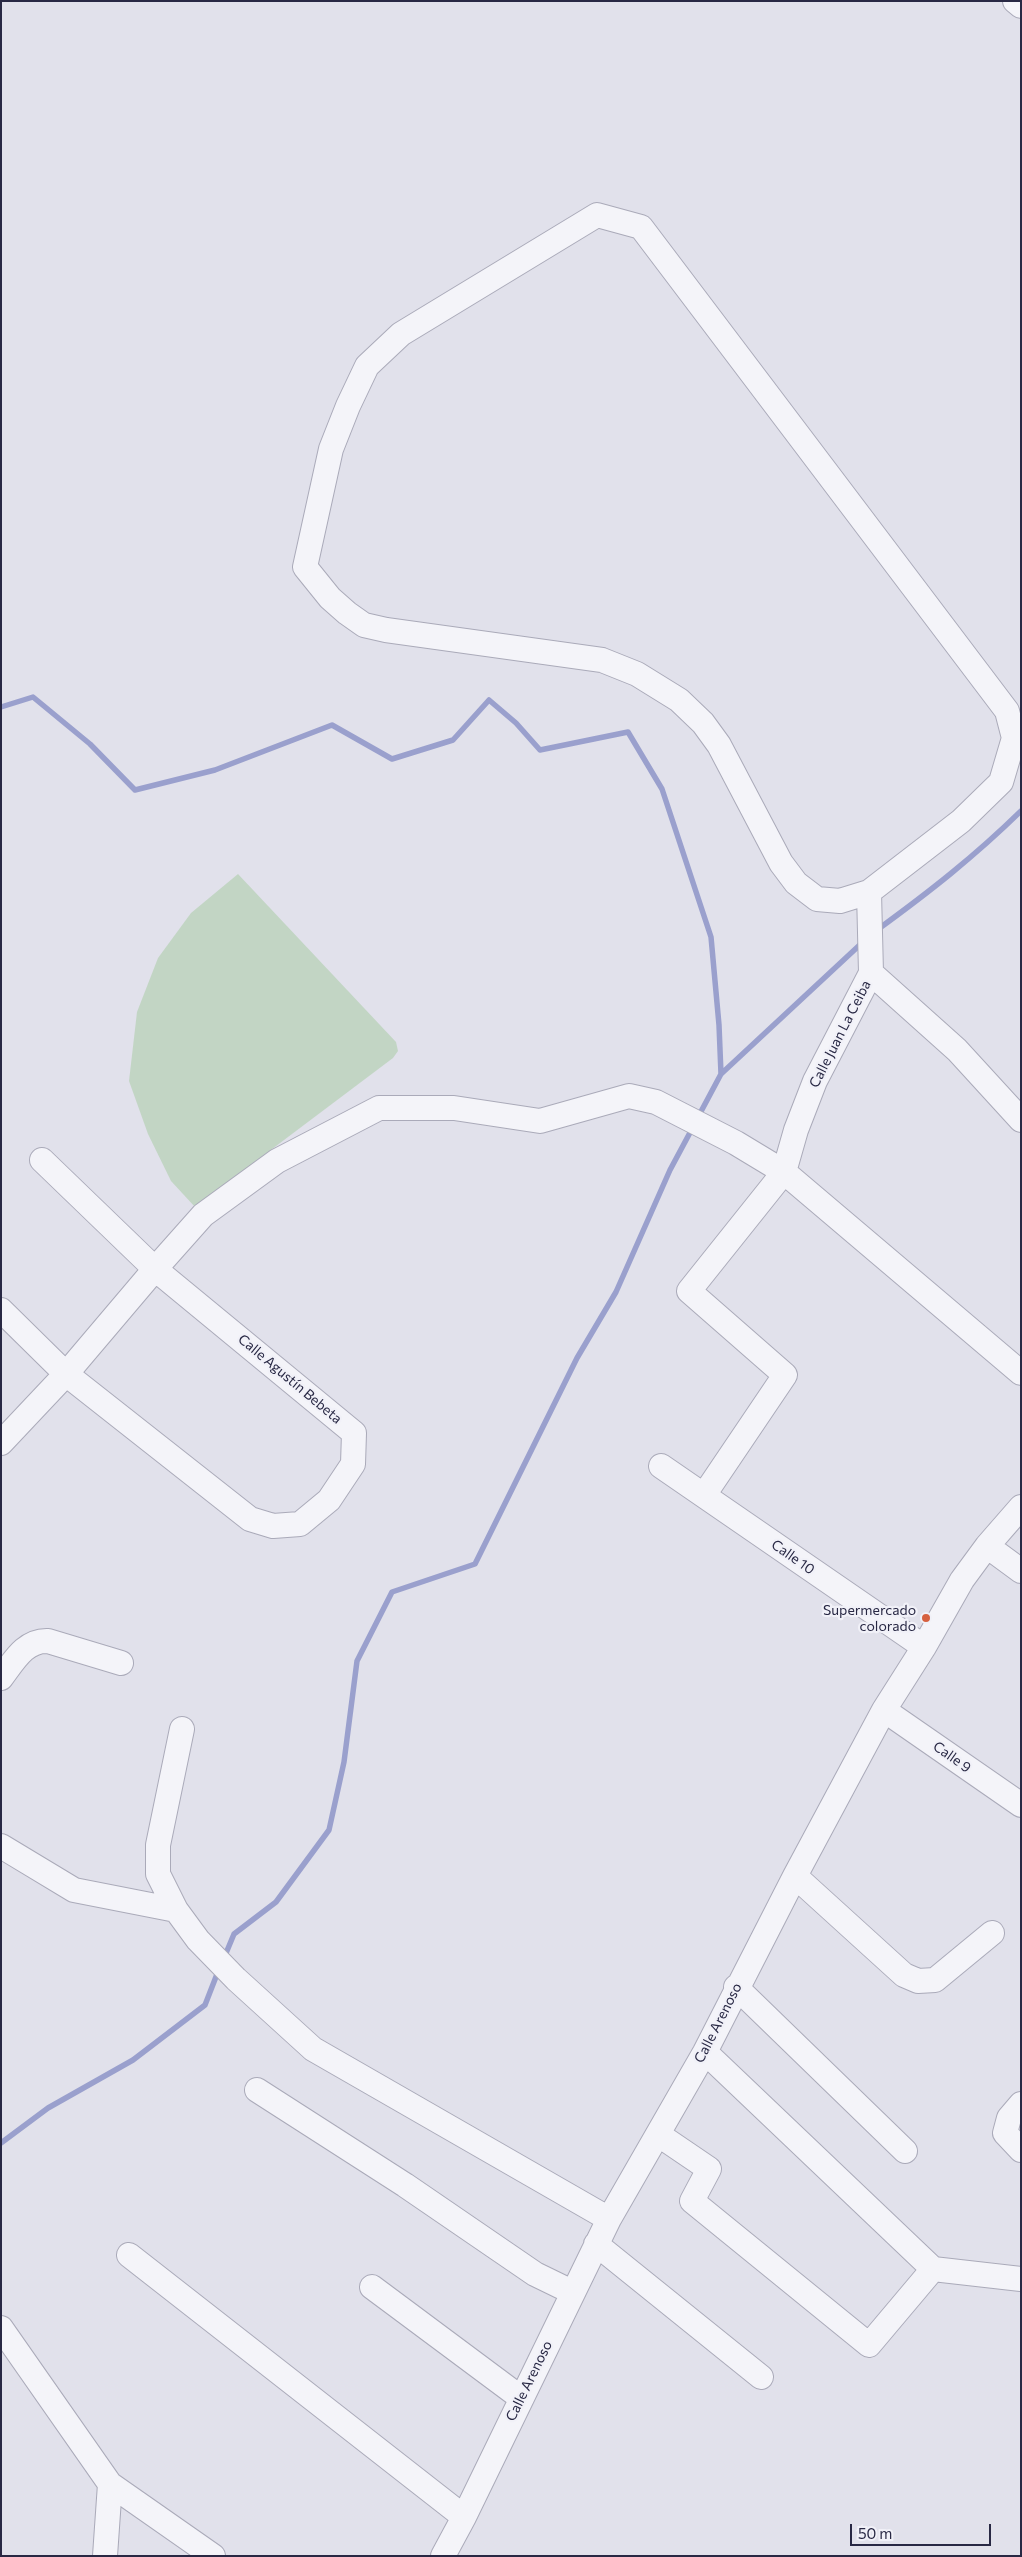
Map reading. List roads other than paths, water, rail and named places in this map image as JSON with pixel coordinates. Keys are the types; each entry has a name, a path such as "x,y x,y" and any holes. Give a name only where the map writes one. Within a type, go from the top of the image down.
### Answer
{"street":[{"path":"1014,1 1021,6"},
{"path":"597,214 641,227 1007,711 1014,738 1001,782 961,821 869,892 840,901 817,899 796,883 781,863 719,745 703,722 679,700 637,674 602,660 386,630 364,625 330,598 305,567 331,450 348,406 367,366 401,334 597,214"},
{"name":"Calle Juan La Ceiba","path":"784,1172 796,1130 815,1081 871,967 869,892"},
{"path":"871,967 957,1050 1021,1120"},
{"path":"1,1443 66,1374 154,1269 203,1215 277,1161 379,1108 454,1108 540,1121 629,1096 656,1102 736,1143 784,1172 1021,1374"},
{"name":"Calle Agustín Bebeta","path":"1,1310 66,1374 250,1519 272,1526 300,1524 329,1500 354,1464 354,1433 154,1269 42,1160"},
{"path":"704,1495 785,1375 689,1291 784,1172"},
{"name":"Calle 10","path":"661,1466 924,1647"},
{"name":"Calle Arenoso","path":"443,2556 464,2517 609,2219 705,2052 736,1987 884,1710 924,1647 962,1580 986,1546 1021,1508"},
{"path":"986,1546 1021,1572"},
{"path":"1,1678 27,1646 37,1640 48,1641 121,1663"},
{"name":"Calle 9","path":"884,1710 1021,1805"},
{"path":"182,1729 158,1845 158,1874 176,1910 198,1940 236,1979 313,2049 609,2219"},
{"path":"1,1846 74,1890 176,1910"},
{"path":"795,1876 904,1975 918,1981 936,1980 992,1933"},
{"path":"736,1987 905,2151"},
{"path":"705,2052 934,2269 1021,2279"},
{"path":"257,2090 405,2185 535,2274 572,2292"},
{"path":"1021,2104 1009,2118 1005,2133 1021,2150"},
{"path":"659,2134 709,2169 692,2201 869,2345 934,2269"},
{"path":"596,2244 761,2377"},
{"path":"129,2255 464,2517"},
{"path":"372,2287 521,2398"},
{"path":"1,2328 110,2484 213,2556"},
{"path":"105,2556 110,2484"}],"waterway":[{"path":"1,707 33,697 90,744 135,790 215,770 332,725 392,759 453,740 489,700 516,723 540,750 628,732 662,789 711,937 719,1025 721,1074"},
{"path":"877,930 951,874 1021,811"},
{"path":"697,1119 721,1074 864,941"},
{"path":"224,1958 234,1934 276,1902 329,1830 344,1762 357,1661 392,1592 475,1564 577,1358 616,1292 670,1170 693,1127"},
{"path":"1,2143 48,2108 133,2060 205,2005 219,1969"}],"place":[{"name":"Supermercado colorado","path":"926,1618"}]}
